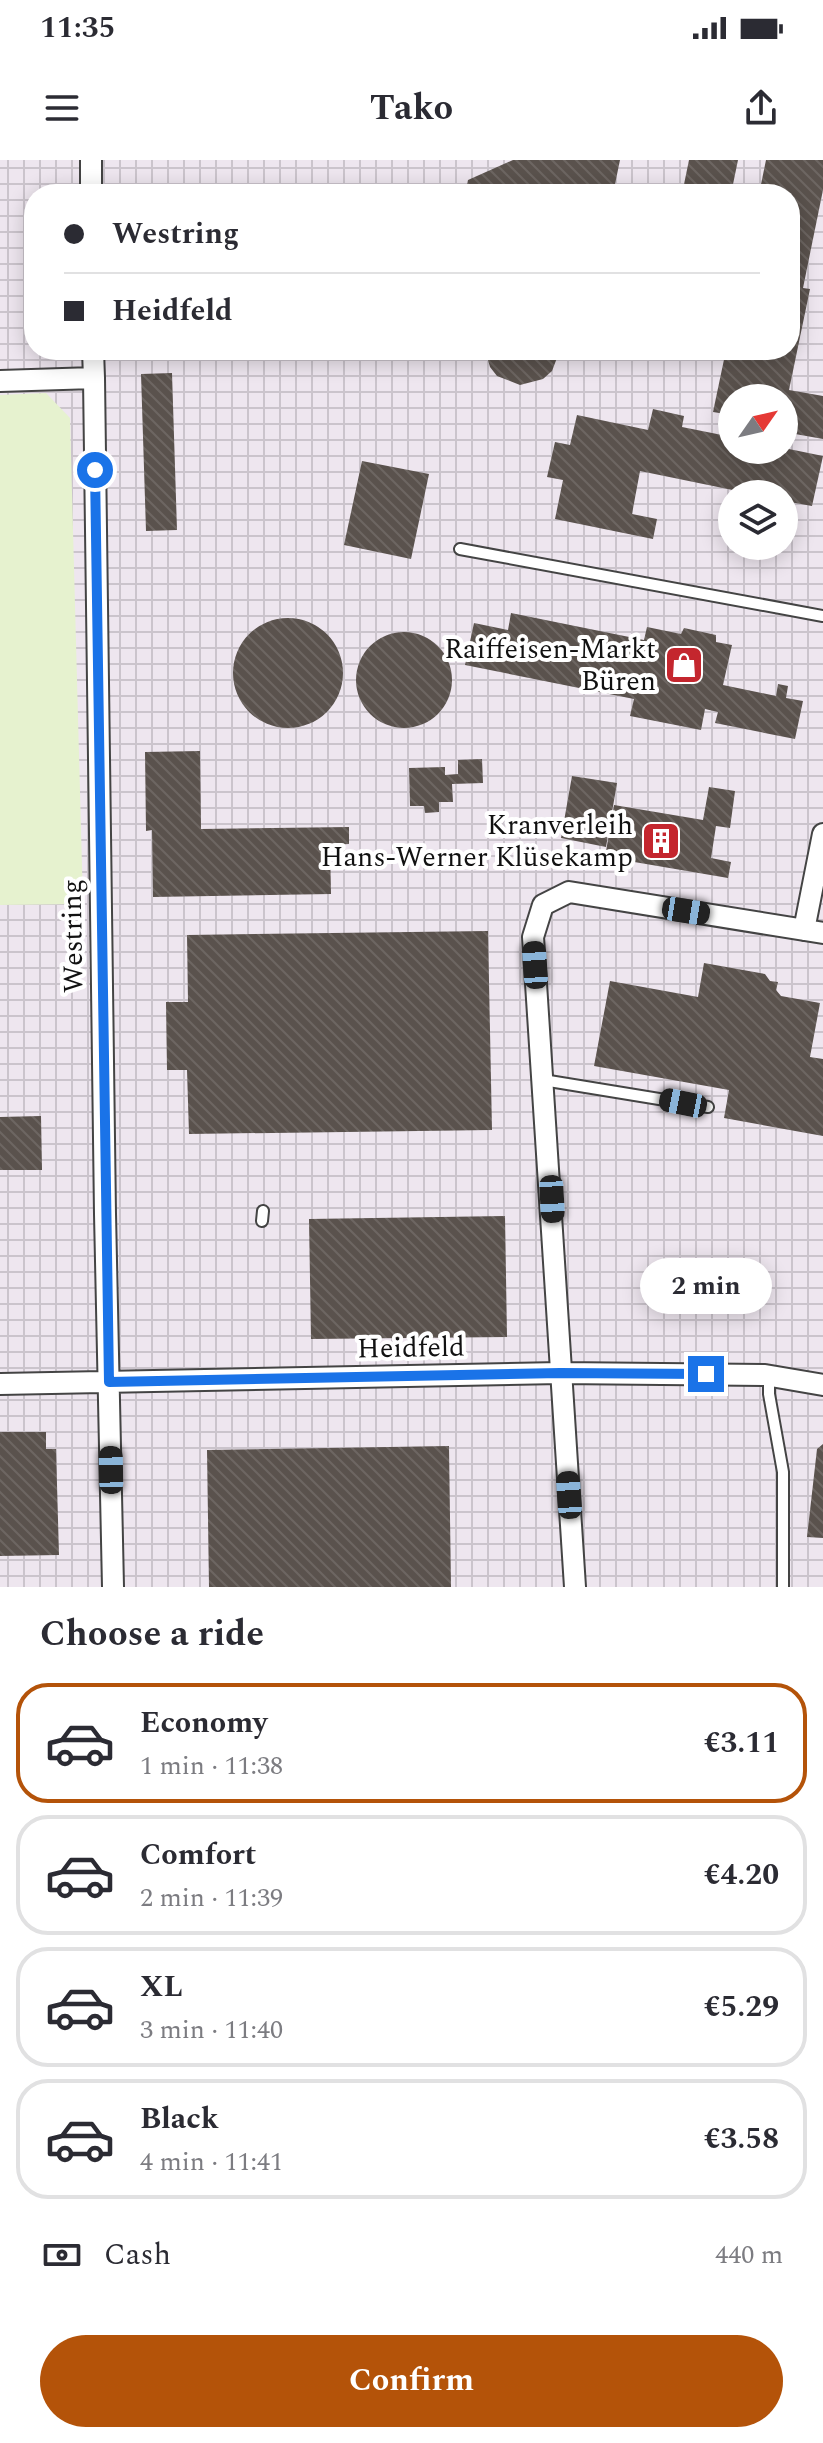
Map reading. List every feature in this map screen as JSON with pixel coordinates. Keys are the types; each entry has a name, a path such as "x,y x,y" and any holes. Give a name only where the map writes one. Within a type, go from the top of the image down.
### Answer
{"street":[{"path":"91,160 91,184"},
{"name":"Westring","path":"93,360 113,1587"},
{"path":"0,381 94,378"},
{"path":"575,1587 533,937 543,905 569,892 813,931 823,834"},
{"name":"Heidfeld","path":"0,1384 560,1373 769,1376 823,1385"}],"lane":[{"path":"460,549 823,616"},
{"path":"543,1080 708,1107"},
{"path":"769,1376 769,1394 783,1472 783,1587"}],"shaded area":[{"path":"0,160 823,160 823,1587 0,1587"}],"green space":[{"path":"46,393 70,418 83,904 0,905 0,395"}],"building":[{"path":"513,160 620,160 615,184 467,184 468,180"},
{"path":"689,160 738,160 733,184 684,184"},
{"path":"766,160 823,160 823,190 803,288 810,289 800,337 800,184 761,184"},
{"path":"488,360 556,360 552,371 543,379 520,385 497,376"},
{"path":"724,360 795,360 790,384 719,384"},
{"path":"172,373 177,530 146,531 141,374"},
{"path":"718,388 718,413 713,412"},
{"path":"798,392 823,396 823,439 798,435"},
{"path":"653,409 684,416 682,427 718,434 718,464 798,464 798,451 823,456 812,506 798,504 798,480 718,480 718,487 640,471 632,514 657,519 653,539 555,519 563,480 547,477 555,442 570,445 577,415 648,430"},
{"path":"362,461 429,474 411,559 344,545"},
{"path":"511,613 644,640 647,627 681,634 684,628 716,635 716,642 732,645 723,685 776,696 778,684 788,686 786,698 803,701 795,739 715,723 718,712 705,709 701,730 630,716 634,699 465,665 474,623 508,630"},
{"path":"288,618 309,622 327,634 339,652 343,673 339,694 327,712 309,724 288,728 267,724 249,712 237,694 233,673 237,652 249,634 267,622"},
{"path":"395,632 413,632 431,640 444,653 452,671 449,699 431,720 413,728 395,728 377,720 364,707 356,689 356,671 364,653 377,640"},
{"path":"200,751 201,829 349,827 349,844 330,845 331,894 153,897 152,830 146,831 145,752"},
{"path":"482,759 483,783 452,784 453,802 439,802 439,812 425,813 424,806 410,806 409,768 445,767 445,775 458,774 458,760"},
{"path":"572,776 617,783 606,847 561,838"},
{"name":"Kranverleih Hans-Werner Klüsekamp","path":"709,787 735,791 730,828 716,826 711,858 731,862 728,878 605,857 614,805 703,820"},
{"path":"488,931 492,1130 189,1134 187,1070 167,1070 166,1002 188,1002 187,935"},
{"path":"704,963 765,974 770,981 778,982 776,990 781,996 820,1003 810,1057 823,1059 823,1136 724,1118 729,1090 594,1066 610,981 698,997"},
{"path":"41,1116 42,1170 0,1170 0,1117"},
{"path":"505,1216 507,1337 311,1339 309,1219"},
{"path":"0,1432 46,1432 46,1449 56,1449 59,1555 0,1556"},
{"path":"823,1444 823,1538 807,1537 817,1449"},
{"path":"449,1446 451,1587 209,1587 207,1450"}],"place":[{"name":"Raiffeisen-Markt Büren","path":"684,665"},
{"name":"Kranverleih Hans-Werner Klüsekamp","path":"661,841"}],"route":[{"path":"95,470 109,1382 560,1373 706,1374"}]}
